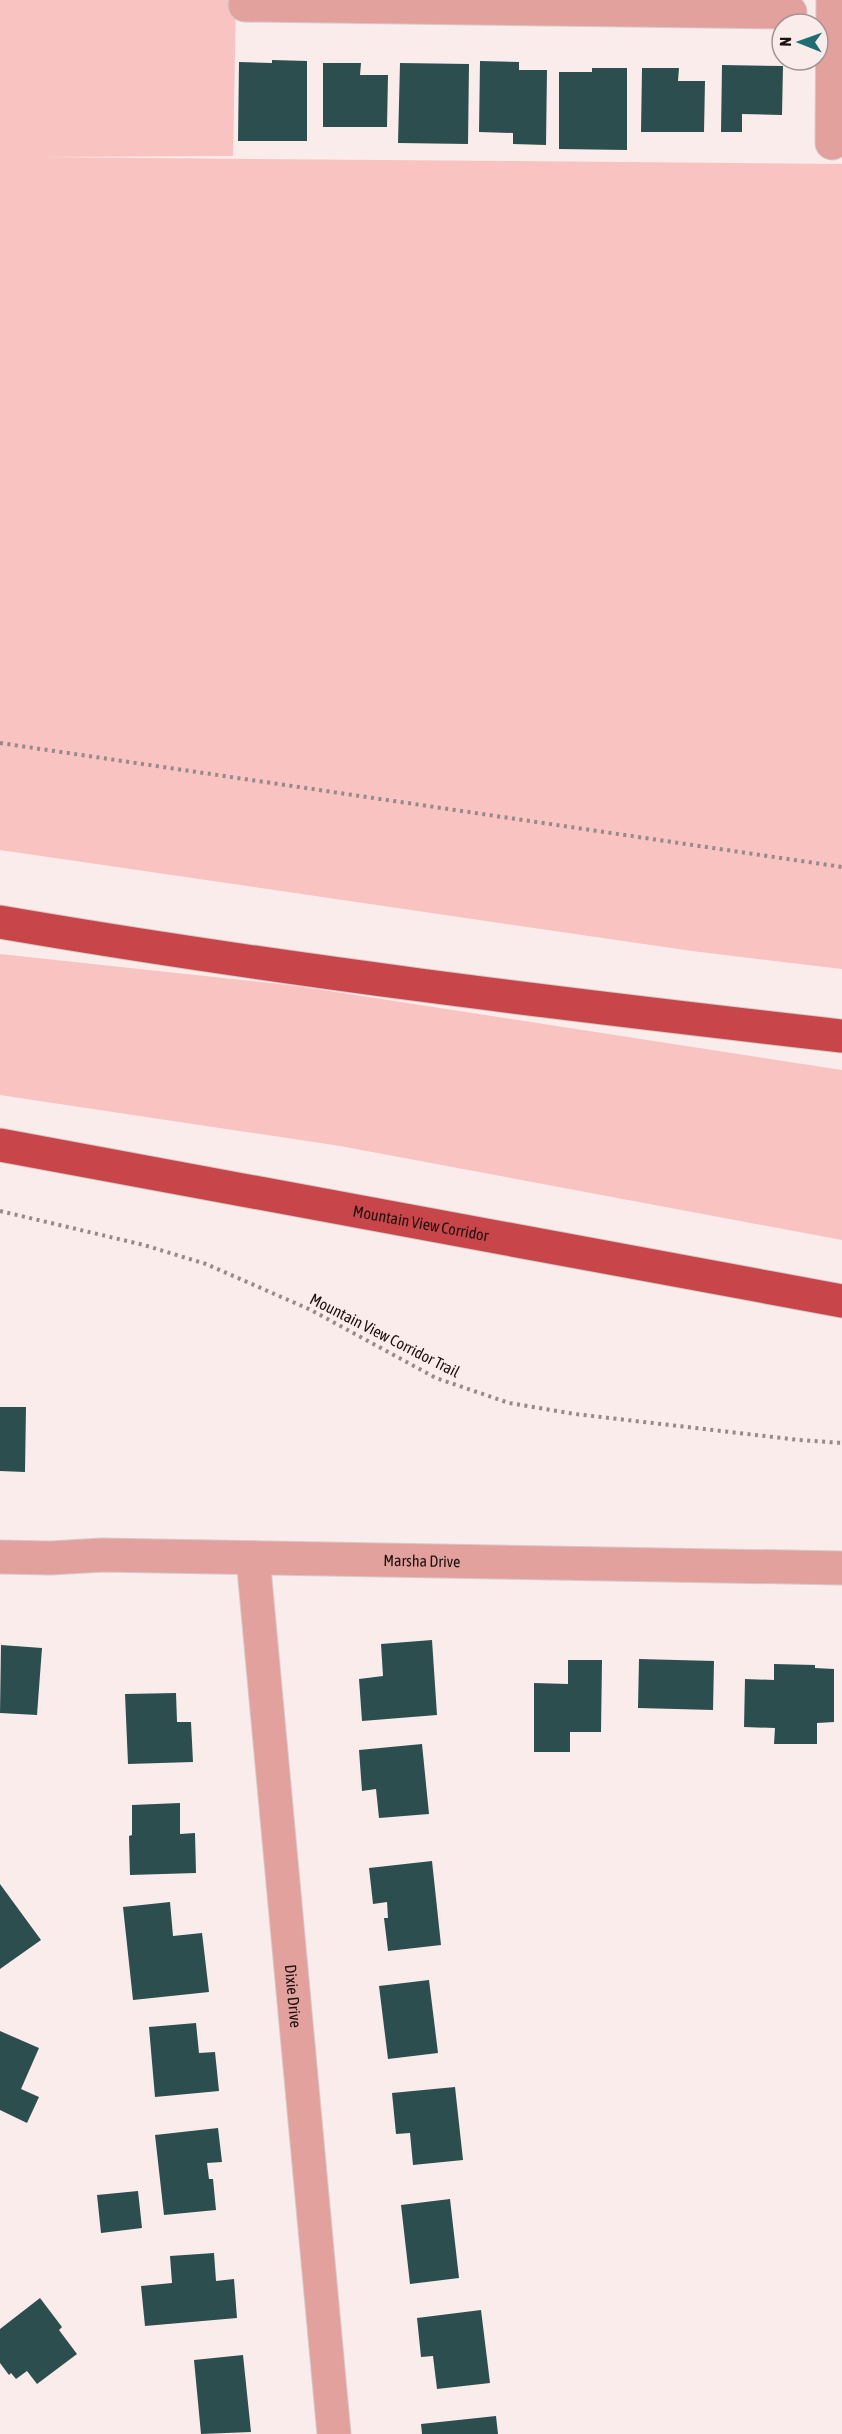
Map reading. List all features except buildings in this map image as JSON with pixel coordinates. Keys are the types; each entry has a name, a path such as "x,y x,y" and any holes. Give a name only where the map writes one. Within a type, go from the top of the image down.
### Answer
{"highway":[{"path":"0,922 317,971 588,1007 842,1036"},
{"name":"Mountain View Corridor","path":"0,1145 842,1301"}],"street":[{"path":"832,143 833,0"},
{"path":"245,5 375,3 637,5 790,12"},
{"name":"Marsha Drive","path":"0,1557 51,1558 102,1555 842,1568"},
{"name":"Dixie Drive","path":"253,1558 333,2434"}],"path":[{"path":"0,743 842,867"},
{"name":"Mountain View Corridor Trail","path":"0,1211 144,1245 206,1264 311,1310 436,1378 509,1402 574,1414 842,1443"}],"shaded area":[{"path":"0,0 236,0 233,156 37,157 842,164 842,969 692,951 0,850"},
{"path":"0,954 297,986 842,1070 842,1240 340,1146 0,1095"}]}
